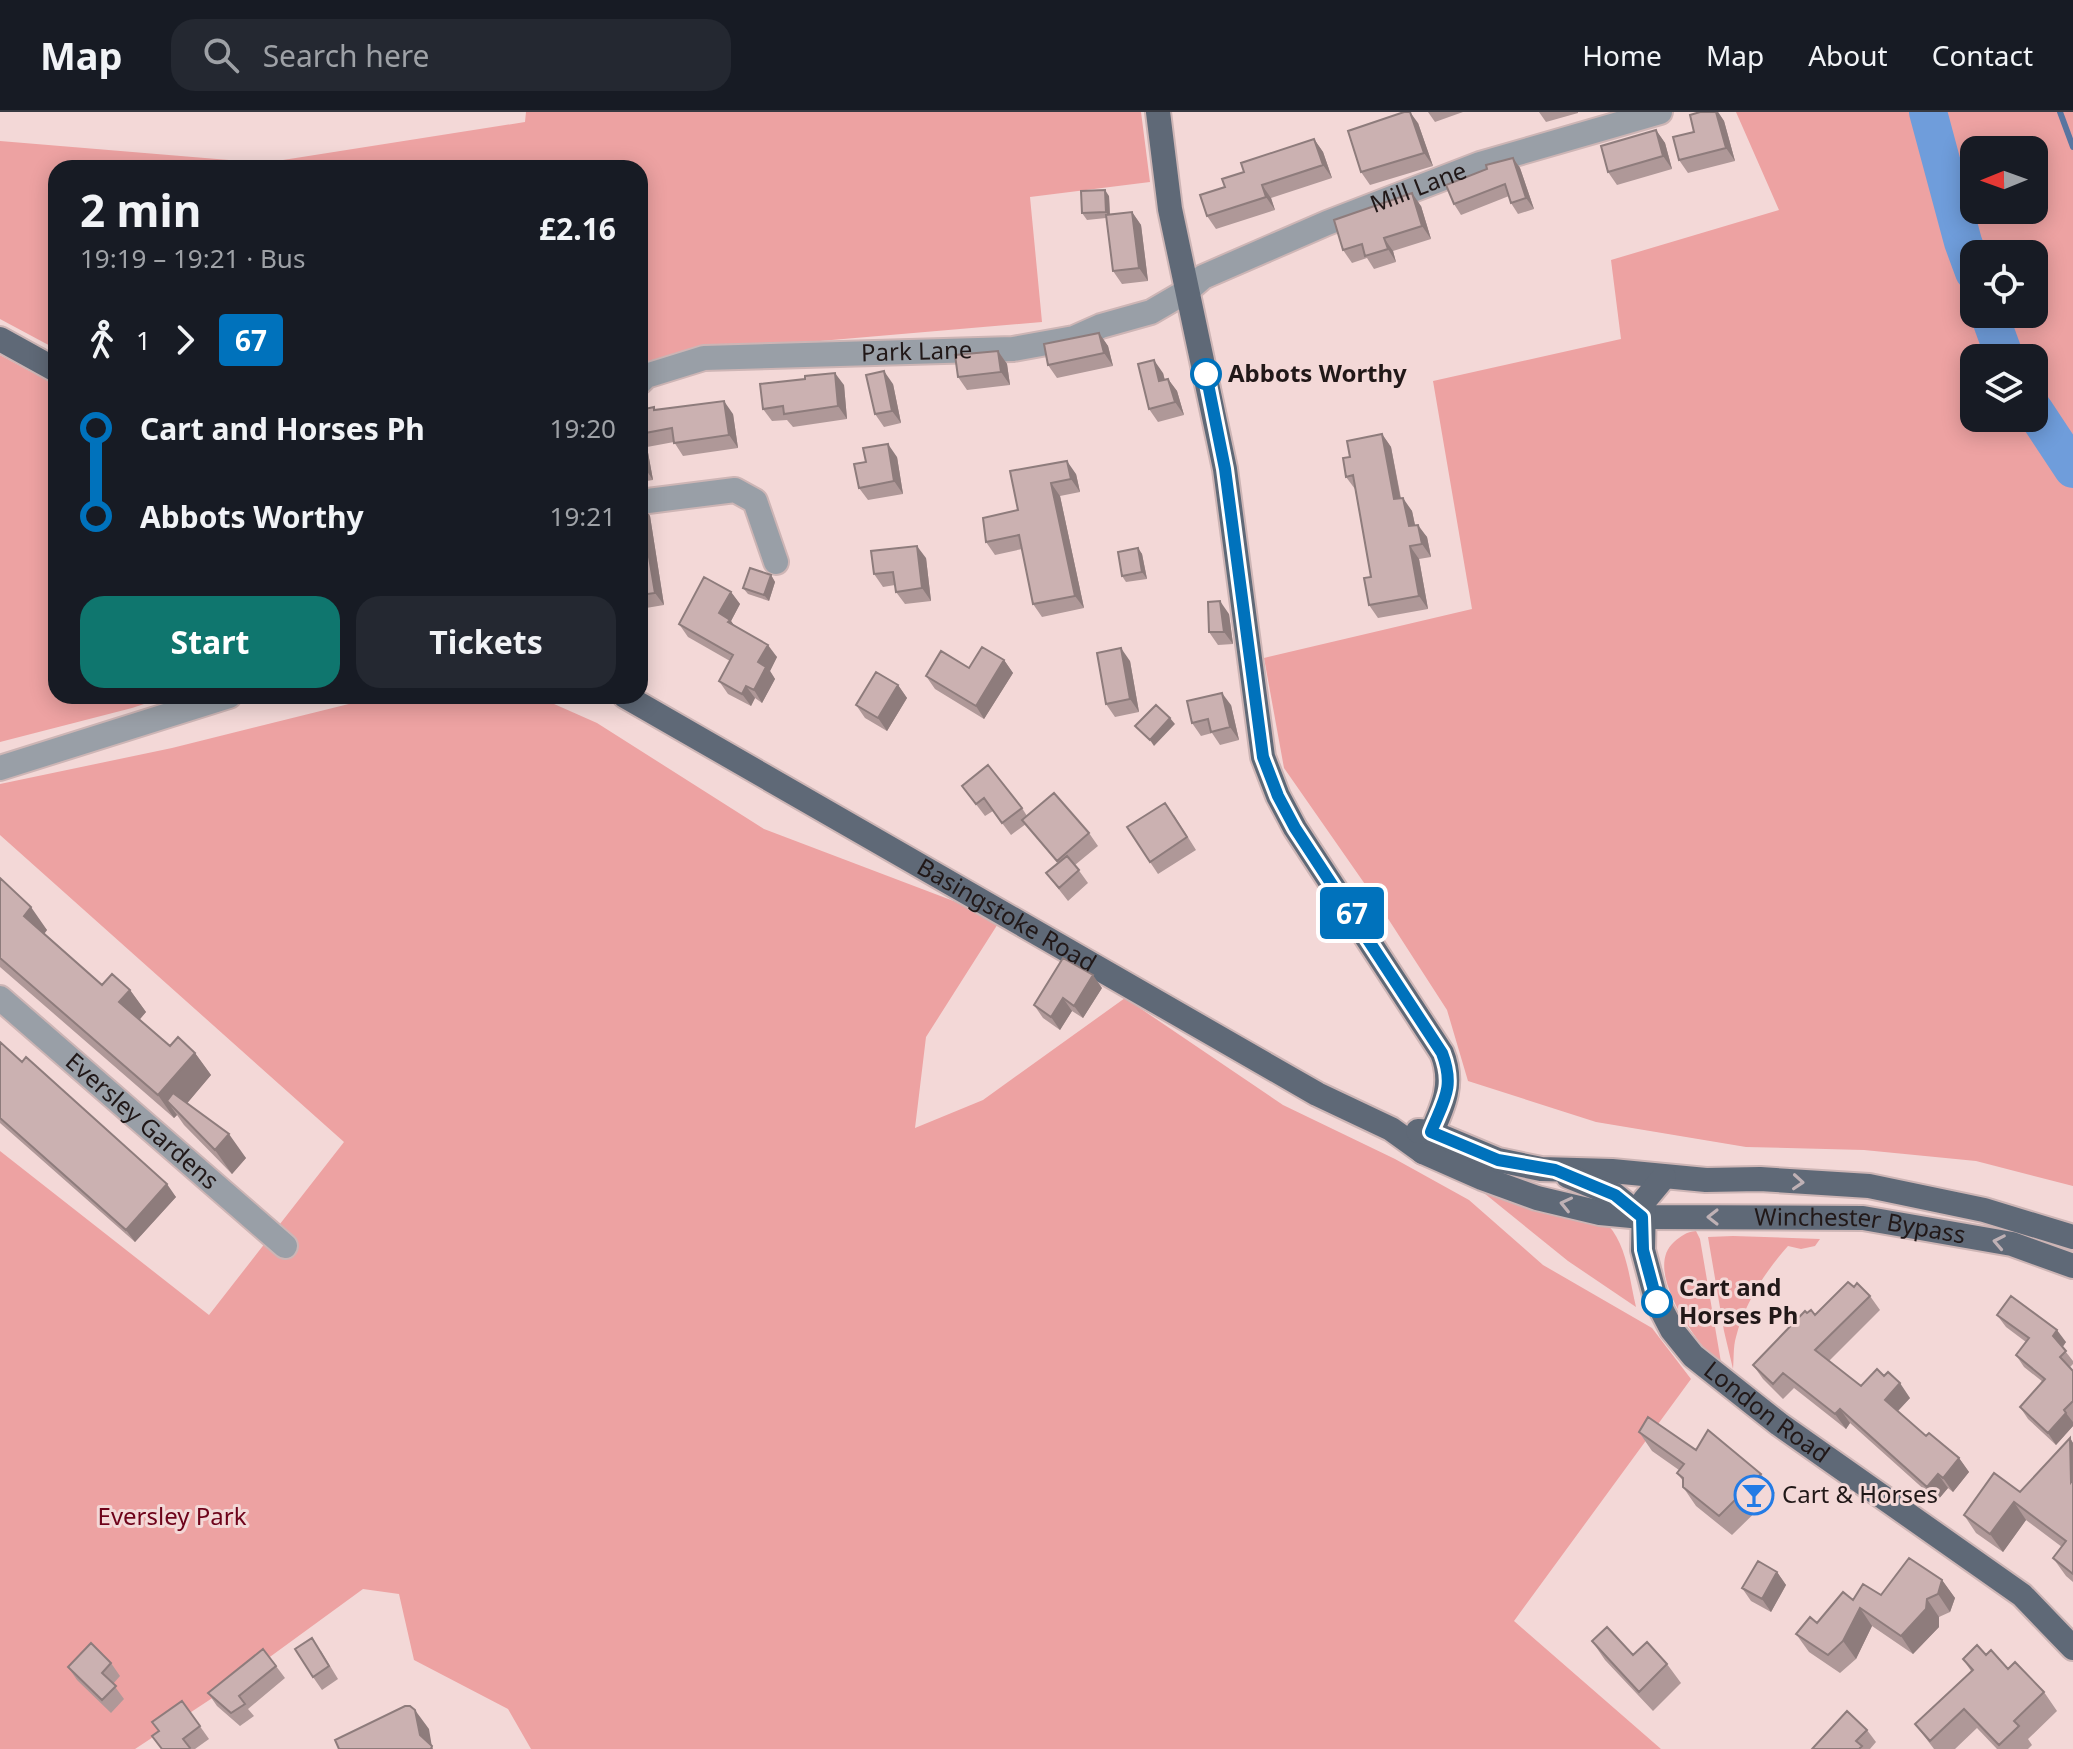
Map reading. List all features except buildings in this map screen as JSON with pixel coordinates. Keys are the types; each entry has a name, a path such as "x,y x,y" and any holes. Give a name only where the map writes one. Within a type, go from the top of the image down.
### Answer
{"main road":[{"path":"1158,112 1170,209 1225,469 1263,757 1295,828 1442,1053 1449,1087 1427,1142"},
{"path":"0,339 48,366"},
{"name":"Basingstoke Road","path":"639,704 1317,1094 1391,1129 1427,1142 1498,1160 1555,1170 1612,1171 1664,1177"},
{"name":"Basingstoke Road","path":"1427,1142 1537,1198 1600,1213 1642,1217"},
{"path":"1555,1170 1615,1195 1642,1217"},
{"path":"1642,1217 1644,1201 1664,1177"},
{"name":"Winchester Bypass","path":"1664,1177 1869,1186 1984,1210 2073,1237"},
{"name":"Winchester Bypass","path":"1642,1217 1863,1218 2012,1244 2073,1266"},
{"name":"London Road","path":"1642,1217 1643,1250 1656,1299 1672,1330 1693,1356 1779,1424 2022,1595 2073,1648"}],"street":[{"name":"Mill Lane","path":"1187,291 1203,277 1327,223 1480,164 1660,112"},
{"name":"Park Lane","path":"648,375 704,358 1013,349 1074,338 1101,326 1151,312 1187,291"},
{"path":"648,501 735,490 755,501 776,562"},
{"path":"0,768 204,704"},
{"name":"Eversley Gardens","path":"0,998 285,1246"}],"green space":[{"path":"526,112 1141,112 1150,182 1030,197 1042,322 705,351 648,363 648,160 283,160 525,122"},
{"path":"1736,112 2073,112 2073,1186 1976,1161 1864,1150 1746,1147 1596,1122 1468,1081 1447,1010 1376,900 1284,768 1264,658 1472,609 1433,381 1621,339 1611,260 1779,210"},
{"path":"0,141 228,160 48,160 48,345 0,319"},
{"path":"0,355 48,381 48,704 144,704 0,742"},
{"name":"Eversley Park","path":"349,704 554,704 597,723 764,829 1001,919 926,1037 915,1128 983,1100 1125,998 1283,1105 1395,1159 1469,1200 1543,1265 1652,1328 1691,1379 1514,1621 1661,1749 531,1749 508,1709 414,1660 399,1594 363,1589 226,1689 135,1749 0,1749 0,1151 209,1315 344,1142 0,835 0,784 172,748"},
{"path":"1479,1189 1603,1220 1622,1249 1636,1307 1568,1261"},
{"path":"1696,1231 1700,1239 1722,1368 1688,1327 1677,1308 1664,1271 1666,1255 1674,1242"},
{"path":"1708,1237 1820,1239 1815,1246 1801,1249 1788,1246 1764,1277 1740,1325 1734,1345 1733,1369"}],"waterway":[{"path":"1928,112 1962,240"},
{"path":"2060,112 2073,147"},
{"path":"1994,328 2000,344"},
{"path":"2048,431 2073,469"}],"bus line":[{"name":"67","path":"1206,374 1225,469 1263,757 1295,828 1442,1053 1449,1087 1431,1132 1498,1160 1555,1170 1615,1195 1642,1217 1646,1269 1657,1302"}],"place":[{"name":"Abbots Worthy","path":"1206,374"},
{"name":"Cart and Horses Ph","path":"1657,1302"},
{"name":"Cart & Horses","path":"1754,1495"}]}
